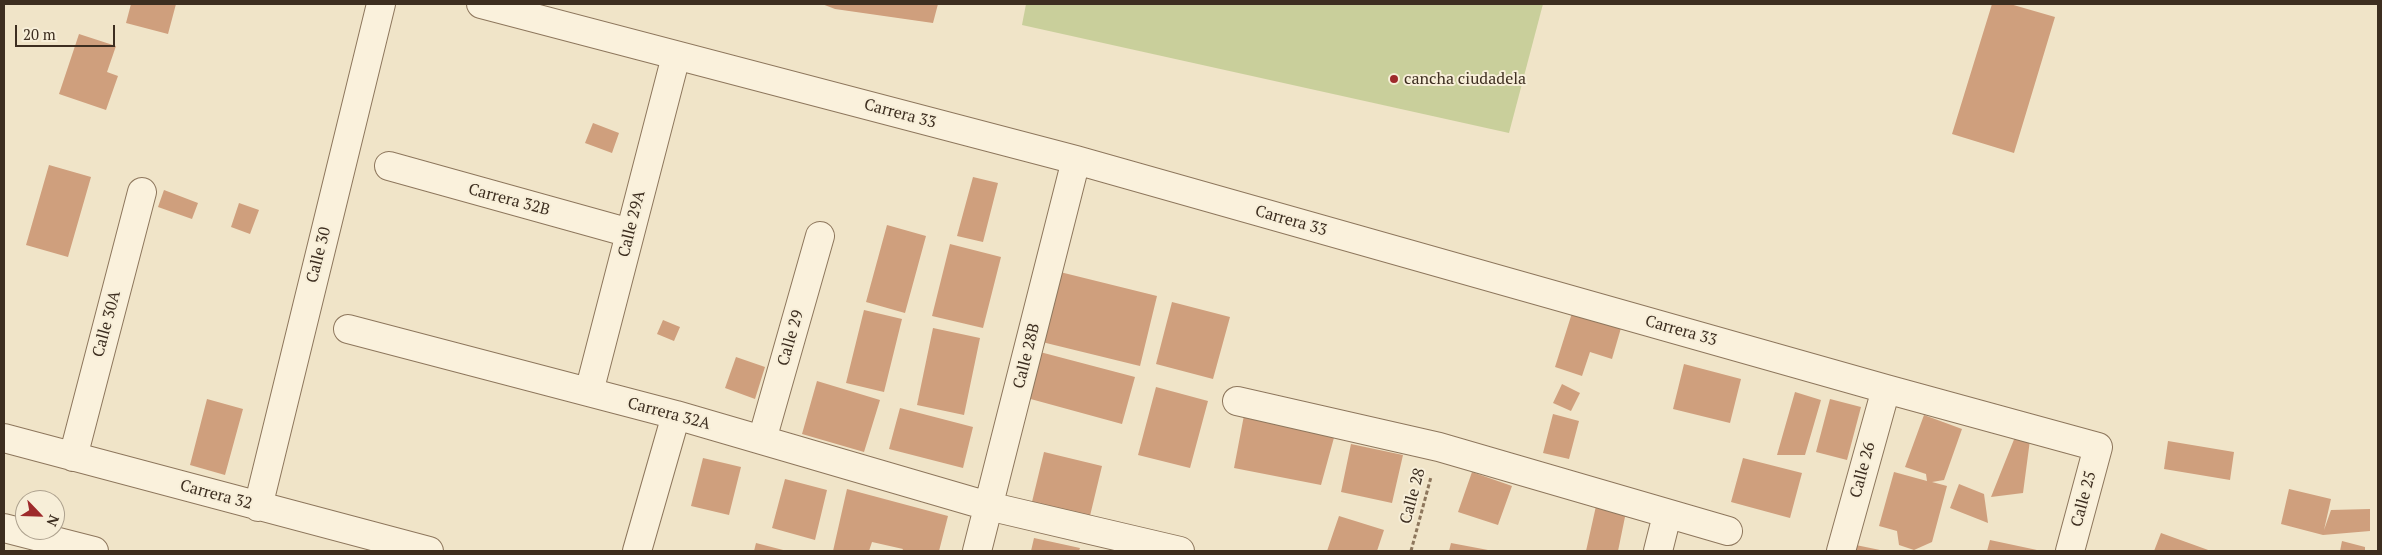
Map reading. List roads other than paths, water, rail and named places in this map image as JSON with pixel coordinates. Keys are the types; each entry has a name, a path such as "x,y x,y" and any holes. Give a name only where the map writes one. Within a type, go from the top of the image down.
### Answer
{"street":[{"name":"Calle 30","path":"258,506 381,4"},
{"name":"Carrera 33","path":"481,4 1076,160 2098,447"},
{"name":"Calle 29A","path":"589,392 676,56"},
{"name":"Calle 28B","path":"977,551 1076,160"},
{"name":"Carrera 32B","path":"389,166 630,233"},
{"name":"Calle 30A","path":"73,457 142,192"},
{"name":"Calle 29","path":"762,440 820,236"},
{"name":"Carrera 32A","path":"348,329 676,415 988,506 1180,551"},
{"name":"Calle 26","path":"1841,551 1886,389"},
{"path":"1237,401 1439,447 1667,515 1728,531"},
{"path":"637,551 676,415"},
{"name":"Carrera 32","path":"4,438 429,551"},
{"name":"Calle 25","path":"2070,551 2098,447"},
{"path":"1658,551 1667,515"},
{"path":"14,537 94,551"}],"place":[{"name":"cancha ciudadela","path":"1394,79"}]}
